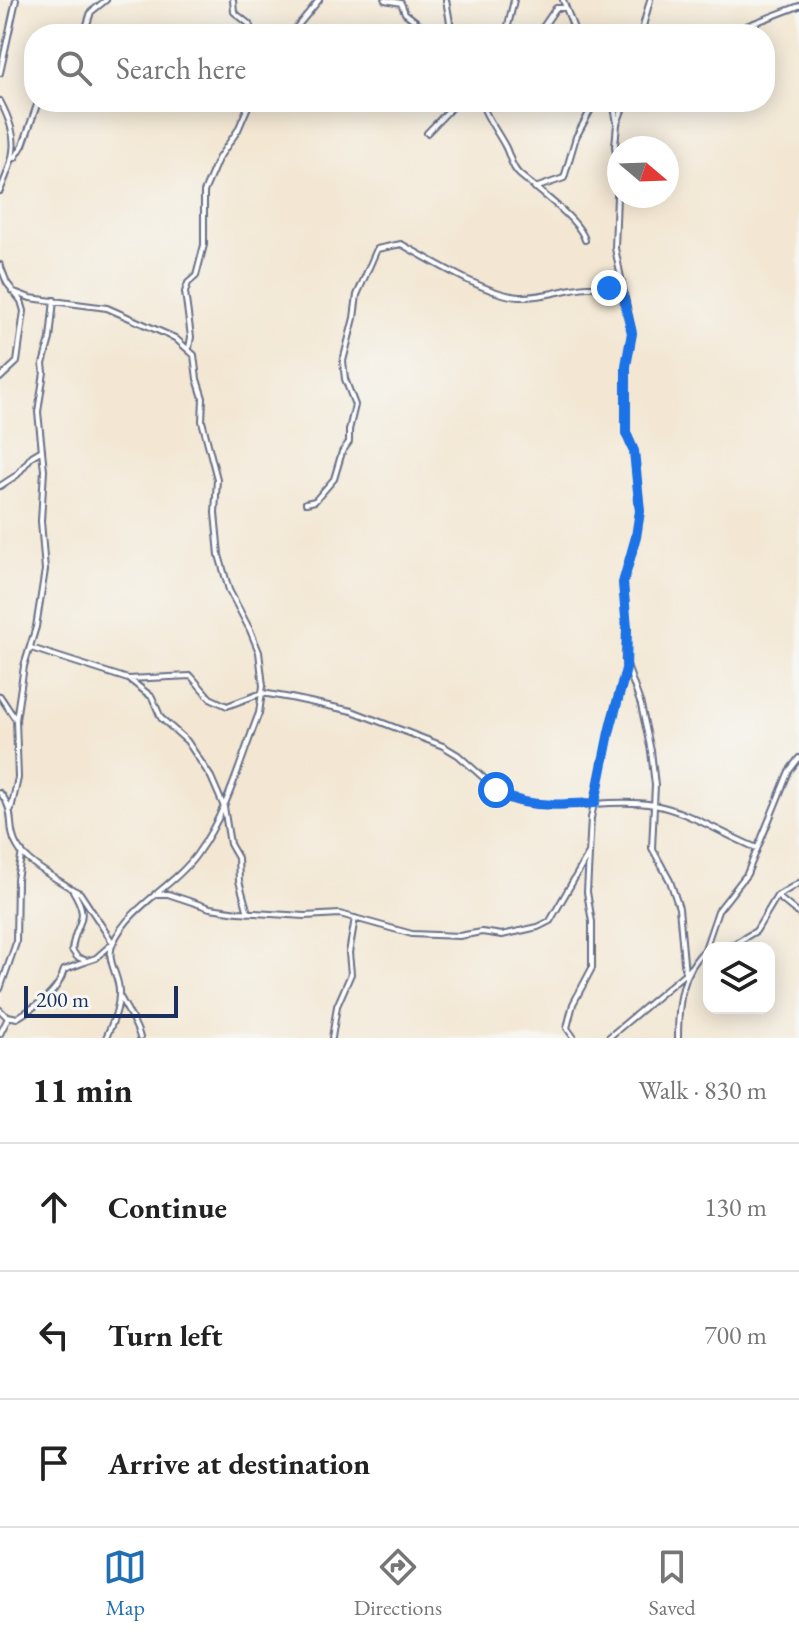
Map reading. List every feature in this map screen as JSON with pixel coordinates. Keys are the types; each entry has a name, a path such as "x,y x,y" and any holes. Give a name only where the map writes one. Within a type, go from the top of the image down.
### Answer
{"street":[{"path":"0,73 16,0"},
{"path":"87,24 91,12 106,0"},
{"path":"233,0 232,8 249,24"},
{"path":"299,24 319,0"},
{"path":"385,0 401,3 405,13 419,24"},
{"path":"446,0 450,24"},
{"path":"508,24 514,0"},
{"path":"563,0 572,24"},
{"path":"644,24 650,0"},
{"path":"751,24 799,6"},
{"path":"545,24 556,8 566,8"},
{"path":"0,61 5,53"},
{"path":"0,101 15,137 13,160"},
{"path":"0,191 23,145 35,112"},
{"path":"189,348 191,330 185,292 188,283 196,276 204,245 204,192 218,159 238,130 246,112"},
{"path":"427,133 447,112"},
{"path":"485,112 513,166 563,211 583,233 585,240"},
{"path":"535,188 564,178 576,137 590,112"},
{"path":"615,112 617,124"},
{"path":"574,1038 567,1028 569,1017 592,968 588,855 609,733 626,669 627,628 623,583 640,511 634,451 626,433 626,366 632,333 614,242 618,170 615,146 621,112"},
{"path":"306,503 315,501 334,479 342,452 349,442 355,405 345,379 343,361 357,295 377,249 401,244 424,259 492,291 515,297 594,285 622,292"},
{"path":"0,265 12,291 24,307 17,362 0,378"},
{"path":"0,1010 17,1018 39,1004 57,987 64,970 96,958 113,943 138,910 196,856 224,807 259,713 262,693 256,644 229,590 221,564 215,513 217,479 202,421 203,398 195,357 175,338 107,308 30,298 12,291"},
{"path":"54,300 38,407 44,481 41,521 45,570 16,720 18,778 11,809 13,834 22,852 80,893 113,943 110,958 119,995 117,1011 106,1038"},
{"path":"0,486 17,475 32,456 42,450"},
{"path":"31,648 128,679 152,697 161,718 176,729 194,750 211,777 224,807 230,844 238,858 239,881 248,913"},
{"path":"626,669 641,705 649,736 654,805 652,848 670,881 679,908 687,971 682,989 678,1038"},
{"path":"128,679 191,676 210,698 227,706 262,693 352,711 443,746 458,755 505,797 542,804 654,805 689,816 757,848"},
{"path":"0,696 16,720"},
{"path":"710,942 718,911 747,874 789,771 799,758"},
{"path":"0,793 11,809"},
{"path":"0,989 16,943 17,879 22,852"},
{"path":"155,894 168,894 210,908 248,913 340,914 387,929 426,935 459,936 482,932 502,935 550,921 588,855"},
{"path":"737,942 756,931 777,896 799,883"},
{"path":"72,889 84,913 72,950 77,957 87,961"},
{"path":"777,896 799,914"},
{"path":"332,1038 337,1006 351,974 349,953 355,918"},
{"path":"608,1038 687,971 703,953"},
{"path":"119,995 140,1038"},
{"path":"0,1034 8,1016"}],"route":[{"path":"496,790 505,797 521,802 595,803 611,721 624,679 627,628 623,583 640,511 634,451 626,433 626,366 632,333 622,292 609,288"}]}
